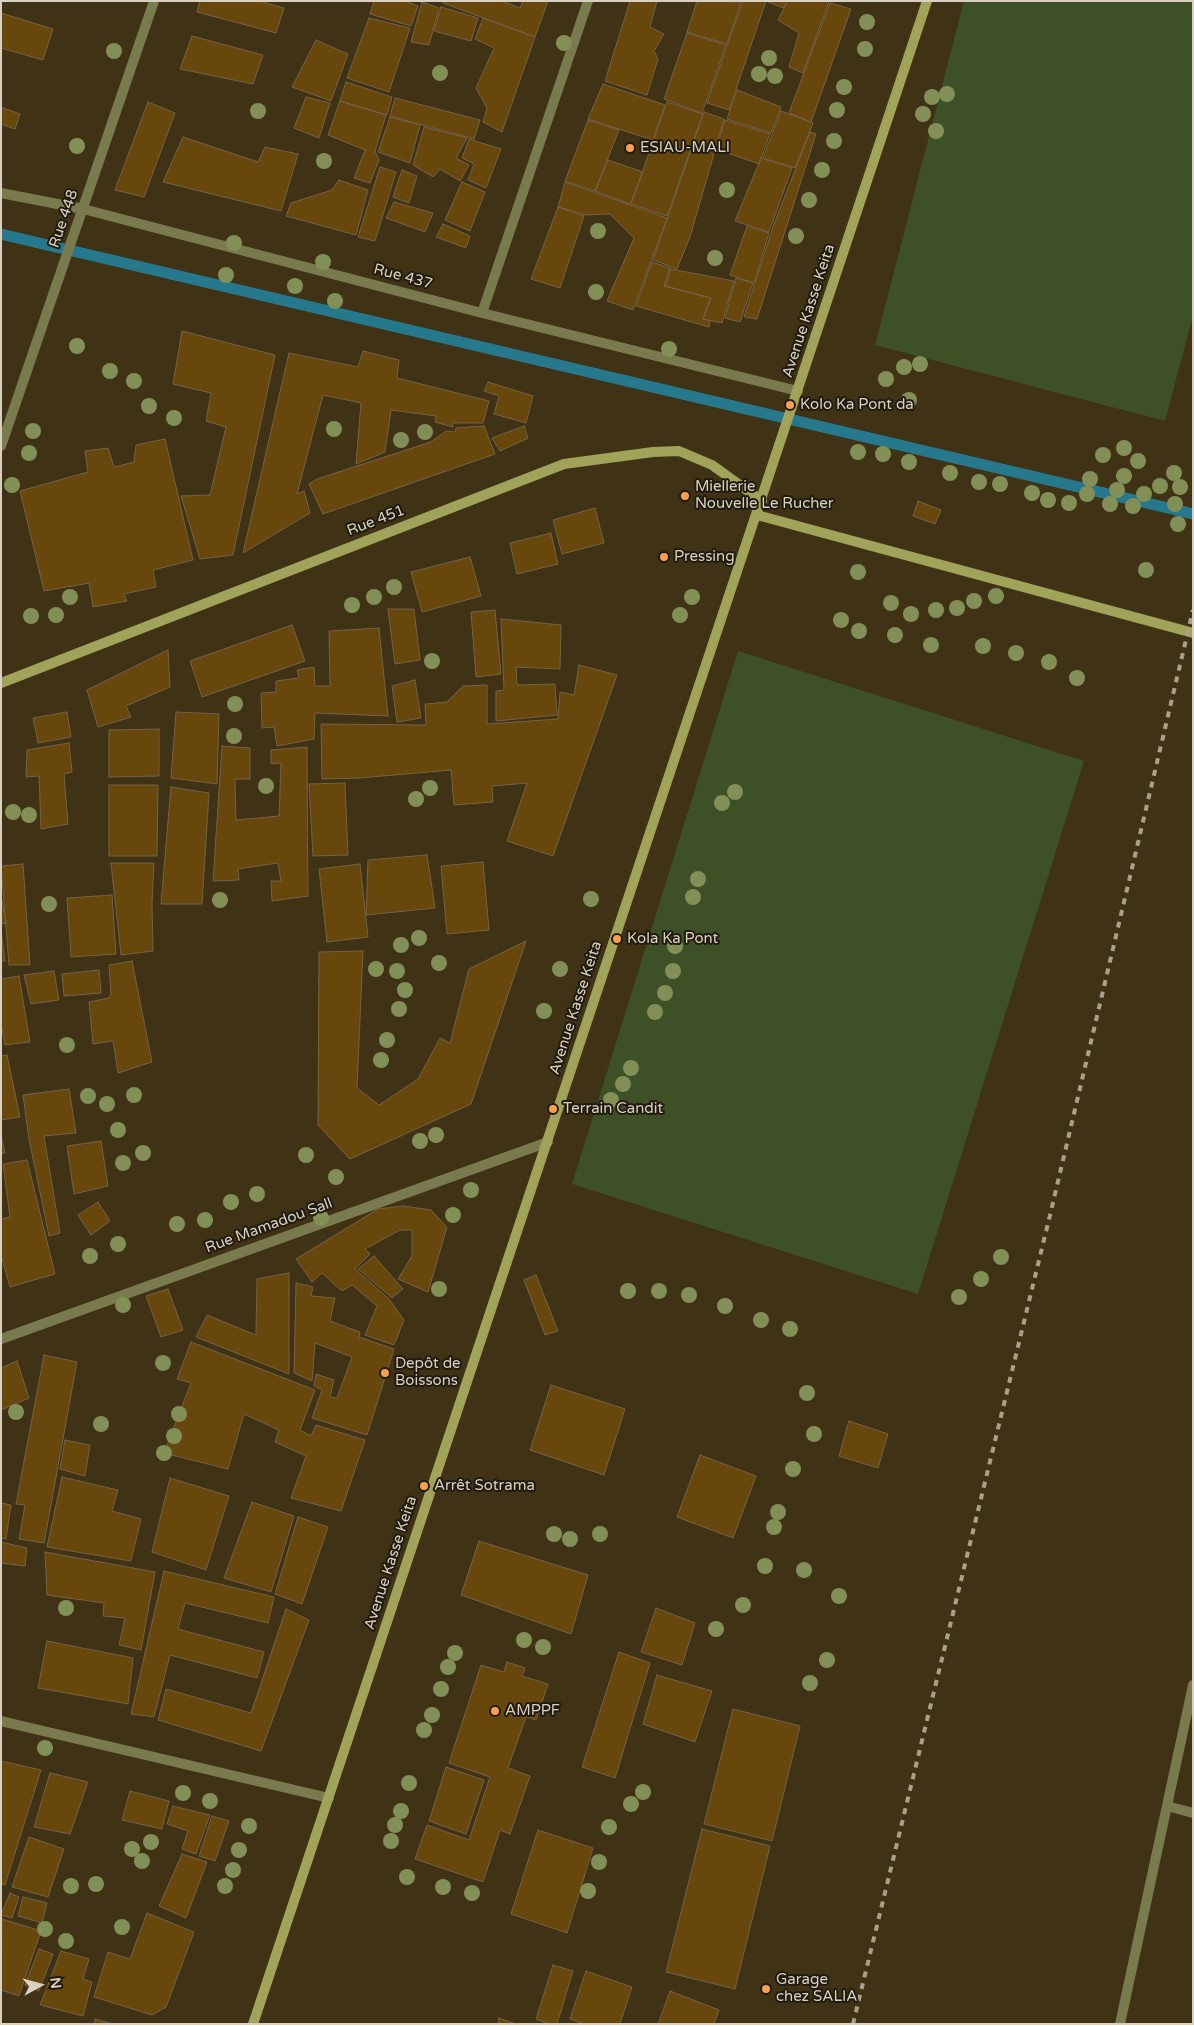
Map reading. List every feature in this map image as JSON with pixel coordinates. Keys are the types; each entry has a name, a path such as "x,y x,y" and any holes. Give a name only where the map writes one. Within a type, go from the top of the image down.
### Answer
{"main road":[{"name":"Avenue Kasse Keita","path":"253,2024 762,501 927,1"},
{"name":"Rue 451","path":"1,683 564,464 653,452 679,451 712,465 762,501"},
{"path":"757,515 1193,633"}],"street":[{"name":"Rue 448","path":"1,446 154,1"},
{"path":"482,313 588,1"},
{"name":"Rue 437","path":"1,193 83,209 482,313 798,391"},
{"name":"Rue Mamadou Sall","path":"1,1339 548,1142"},
{"path":"1120,2024 1193,1686"},
{"path":"1,1721 329,1798"},
{"path":"1167,1806 1193,1813"}],"green space":[{"path":"964,1 1193,1 1193,316 1165,421 875,345"},
{"path":"738,651 1084,761 918,1294 572,1184"}],"building":[{"path":"200,1 259,1 284,8 276,33 197,12"},
{"path":"374,1 405,1 418,6 411,26 370,14"},
{"path":"444,1 502,1 520,8 523,1 548,1 535,37 443,3"},
{"path":"630,1 657,1 650,27 664,34 654,51 658,59 647,95 605,81"},
{"path":"697,1 741,2 727,44 687,32"},
{"path":"743,1 766,1 729,110 707,103"},
{"path":"766,1 787,1 783,8"},
{"path":"788,1 829,1 803,73 789,67 799,33 778,20"},
{"path":"422,2 439,8 429,45 411,42"},
{"path":"830,3 851,9 811,122 789,113"},
{"path":"441,7 478,18 471,41 434,31"},
{"path":"1,13 53,29 43,60 1,48"},
{"path":"369,18 410,28 389,92 347,78"},
{"path":"483,18 535,37 502,132 483,122 487,108 476,88 494,48 475,39"},
{"path":"687,33 726,45 702,113 664,99"},
{"path":"192,36 263,55 253,84 180,69"},
{"path":"316,40 348,54 331,101 292,87"},
{"path":"346,82 392,97 387,115 340,101"},
{"path":"603,84 665,105 653,140 588,119"},
{"path":"737,90 781,107 771,133 727,119"},
{"path":"306,97 330,103 319,138 294,128"},
{"path":"395,98 480,120 474,139 390,116"},
{"path":"340,101 386,115 375,151 379,160 370,183 354,178 365,150 328,135"},
{"path":"148,102 175,113 144,197 115,190"},
{"path":"667,102 703,114 667,216 631,204"},
{"path":"1,107 20,114 15,129 1,124"},
{"path":"781,111 813,123 795,168 763,158"},
{"path":"704,112 724,119 690,237 677,269 653,260"},
{"path":"390,117 420,125 410,163 378,152"},
{"path":"588,120 619,130 595,191 565,181"},
{"path":"725,120 770,134 759,164 716,149"},
{"path":"424,127 467,138 456,158 469,165 460,181 440,169 433,177 413,165"},
{"path":"810,132 816,134 757,319 744,317 774,224"},
{"path":"183,137 258,162 265,147 298,154 281,211 163,182"},
{"path":"469,139 501,149 486,188 468,180 474,164 462,158"},
{"path":"761,158 792,168 769,232 735,221"},
{"path":"608,160 643,172 630,204 595,191"},
{"path":"380,167 396,172 375,241 358,237"},
{"path":"402,170 417,176 409,203 393,197"},
{"path":"339,180 368,190 356,235 286,216 291,203 332,190"},
{"path":"462,182 485,192 470,231 445,220"},
{"path":"565,182 667,218 633,310 607,301 634,238 610,214 586,215 558,207"},
{"path":"394,202 433,213 425,232 386,218"},
{"path":"558,207 584,216 560,288 531,279"},
{"path":"443,224 470,236 466,248 436,237"},
{"path":"747,226 769,233 754,283 730,275"},
{"path":"652,262 670,268 664,286 710,298 703,319 710,321 709,327 636,306"},
{"path":"671,269 734,281 722,323 703,319 711,298 665,286"},
{"path":"736,278 753,283 740,322 725,318"},
{"path":"182,331 275,355 233,555 200,559 181,496 210,495 226,427 206,421 211,393 173,384"},
{"path":"363,351 399,360 397,378 489,401 483,423 453,423 453,427 435,422 436,416 391,410 385,452 356,464 361,403 323,395 297,494 304,491 310,513 243,553 289,353 358,367"},
{"path":"488,382 533,396 526,423 494,414 499,396 484,391"},
{"path":"484,426 495,454 323,514 309,484 317,479 431,442 446,431 455,432 456,428"},
{"path":"524,426 528,438 500,451 492,438"},
{"path":"165,439 193,560 153,570 156,587 124,594 127,601 93,607 89,583 44,591 20,491 88,472 85,451 108,448 114,467 134,462 136,445"},
{"path":"918,501 941,510 935,524 913,516"},
{"path":"595,508 604,543 562,554 553,520"},
{"path":"551,533 558,564 517,574 510,543"},
{"path":"470,557 481,596 422,612 411,572"},
{"path":"388,609 414,609 420,660 395,664"},
{"path":"495,610 501,674 476,677 471,612"},
{"path":"501,619 561,625 560,669 516,667 517,685 555,684 557,715 496,721 496,691 504,690"},
{"path":"292,625 305,661 202,697 190,661"},
{"path":"379,628 388,716 315,713 314,739 277,746 274,727 262,728 261,693 276,692 276,681 299,678 297,670 314,667 315,686 330,686 329,631"},
{"path":"168,650 170,687 126,706 131,717 98,727 87,690"},
{"path":"579,665 617,675 553,856 507,841 527,783 492,786 493,802 454,805 451,770 360,778 322,779 321,724 426,725 425,704 447,702 463,686 487,685 487,724 558,719 560,692 574,695"},
{"path":"415,680 421,718 397,722 392,686"},
{"path":"67,712 71,737 38,743 33,718"},
{"path":"176,712 219,714 217,784 171,778"},
{"path":"159,729 159,776 109,777 109,730"},
{"path":"69,743 72,772 64,774 68,824 41,829 39,776 26,777 27,750"},
{"path":"222,746 250,748 250,779 235,779 236,820 279,816 281,763 271,764 271,750 307,747 308,896 272,901 271,881 281,881 278,863 238,869 239,880 213,881"},
{"path":"345,783 348,855 313,856 309,784"},
{"path":"109,785 158,785 157,856 109,856"},
{"path":"171,787 209,793 202,904 161,904"},
{"path":"427,855 435,908 366,915 368,860"},
{"path":"483,862 489,930 447,934 441,866"},
{"path":"111,863 154,863 152,903 153,951 121,955"},
{"path":"23,864 30,965 9,965 1,866"},
{"path":"360,864 368,937 327,942 319,869"},
{"path":"1,895 6,923 1,924"},
{"path":"112,895 116,954 71,957 67,898"},
{"path":"1,930 5,961 1,961"},
{"path":"526,941 471,1104 350,1159 318,1125 319,952 363,951 357,1088 379,1105 418,1079 440,1038 450,1043 469,969"},
{"path":"132,961 152,1062 118,1073 113,1041 93,1044 89,1002 109,998 111,994 109,965"},
{"path":"99,970 101,993 64,996 62,974"},
{"path":"54,971 59,1000 31,1004 24,975"},
{"path":"19,976 30,1042 5,1045 1,1024 1,979"},
{"path":"7,1055 20,1117 1,1120 1,1056"},
{"path":"69,1089 76,1133 44,1136 60,1233 49,1236 29,1139 23,1095"},
{"path":"1,1135 5,1153 1,1154"},
{"path":"101,1141 108,1186 74,1194 67,1146"},
{"path":"27,1160 55,1274 10,1287 1,1255 1,1219 10,1217 3,1164"},
{"path":"98,1202 110,1221 91,1235 78,1215"},
{"path":"403,1206 431,1210 447,1227 428,1292 398,1279 412,1256 412,1230 400,1230 365,1249 370,1254 355,1269 389,1299 404,1320 394,1345 365,1335 377,1306 352,1285 342,1291 322,1273 312,1282 296,1259 378,1209"},
{"path":"374,1256 403,1289 392,1298 358,1269"},
{"path":"289,1273 289,1374 196,1337 207,1315 256,1335 257,1279"},
{"path":"536,1275 558,1331 545,1335 524,1280"},
{"path":"296,1283 313,1287 311,1296 335,1298 330,1321 360,1332 359,1337 394,1349 367,1435 312,1418 322,1390 314,1386 316,1374 334,1380 330,1397 337,1398 352,1357 315,1343 312,1381 294,1373"},
{"path":"168,1289 183,1330 161,1337 146,1296"},
{"path":"191,1342 315,1390 300,1430 311,1436 316,1425 365,1440 341,1511 291,1498 306,1456 275,1442 279,1430 244,1414 228,1469 164,1453 191,1383 177,1379"},
{"path":"44,1355 77,1362 44,1543 19,1539 25,1505 16,1504"},
{"path":"17,1361 29,1398 1,1410 1,1368"},
{"path":"551,1385 625,1409 604,1475 530,1450"},
{"path":"849,1421 888,1434 878,1468 839,1456"},
{"path":"65,1440 90,1445 85,1476 60,1469"},
{"path":"700,1455 756,1476 733,1538 677,1517"},
{"path":"62,1477 118,1490 112,1511 141,1519 131,1561 47,1547"},
{"path":"170,1478 229,1496 206,1570 152,1552"},
{"path":"252,1502 294,1516 271,1592 224,1578"},
{"path":"1,1503 11,1505 6,1539 1,1538"},
{"path":"298,1517 328,1527 302,1604 275,1594"},
{"path":"479,1541 588,1575 571,1634 461,1595"},
{"path":"1,1542 27,1548 25,1566 1,1563"},
{"path":"45,1552 155,1572 141,1650 119,1645 125,1618 103,1616 104,1603 47,1595"},
{"path":"164,1571 274,1597 268,1623 185,1603 178,1629 264,1652 257,1678 170,1655 154,1717 131,1714"},
{"path":"656,1608 695,1623 682,1665 641,1652"},
{"path":"286,1609 309,1620 261,1751 158,1720 166,1689 251,1713"},
{"path":"47,1641 133,1658 128,1704 38,1688"},
{"path":"619,1652 650,1663 615,1778 582,1767"},
{"path":"507,1662 525,1668 522,1676 548,1684 536,1720 526,1717 508,1768 530,1776 510,1834 500,1830 483,1882 415,1859 427,1825 469,1840 490,1777 449,1763 481,1665 504,1672"},
{"path":"657,1675 712,1691 695,1742 643,1724"},
{"path":"733,1709 800,1726 772,1841 704,1824"},
{"path":"1,1761 41,1770 5,1885 1,1884"},
{"path":"446,1767 484,1780 466,1834 429,1821"},
{"path":"50,1773 88,1782 70,1834 34,1827"},
{"path":"130,1791 169,1801 162,1829 122,1820"},
{"path":"173,1806 210,1815 196,1854 182,1849 188,1831 167,1824"},
{"path":"212,1816 229,1821 215,1861 199,1856"},
{"path":"702,1829 770,1846 735,1989 666,1972"},
{"path":"538,1830 593,1848 567,1933 511,1914"},
{"path":"29,1837 64,1849 48,1897 12,1887"},
{"path":"182,1854 207,1862 186,1918 159,1906"},
{"path":"10,1893 19,1897 12,1918 1,1915"},
{"path":"23,1897 47,1903 42,1923 18,1916"},
{"path":"147,1913 194,1932 166,2007 152,2015 94,1997 108,1952 130,1959"},
{"path":"2,1919 41,1931 19,1996 1,1990"},
{"path":"39,1949 53,1954 39,1991 25,1985"},
{"path":"61,1951 89,1959 83,1979 92,1982 83,2016 40,2005"},
{"path":"553,1965 573,1971 557,2024 549,2024 536,2019"},
{"path":"586,1971 632,1987 620,2024 584,2024 570,2019"},
{"path":"670,1991 719,2010 714,2024 658,2024"},
{"path":"499,2018 516,2024 498,2024"},
{"path":"95,2019 113,2024 94,2024"}],"waterway":[{"path":"1,234 1193,514"}],"railway":[{"path":"853,2024 1051,1211 1193,610"}],"place":[{"name":"ESIAU-MALI","path":"630,148"},
{"name":"Kolo Ka Pont da","path":"790,405"},
{"name":"Miellerie Nouvelle Le Rucher","path":"685,496"},
{"name":"Pressing","path":"664,557"},
{"name":"Kola Ka Pont","path":"617,939"},
{"name":"Terrain Candit","path":"553,1109"},
{"name":"Depôt de Boissons","path":"385,1373"},
{"name":"Arrêt Sotrama","path":"424,1486"},
{"name":"AMPPF","path":"495,1711"},
{"name":"Garage chez SALIA","path":"766,1989"}]}
